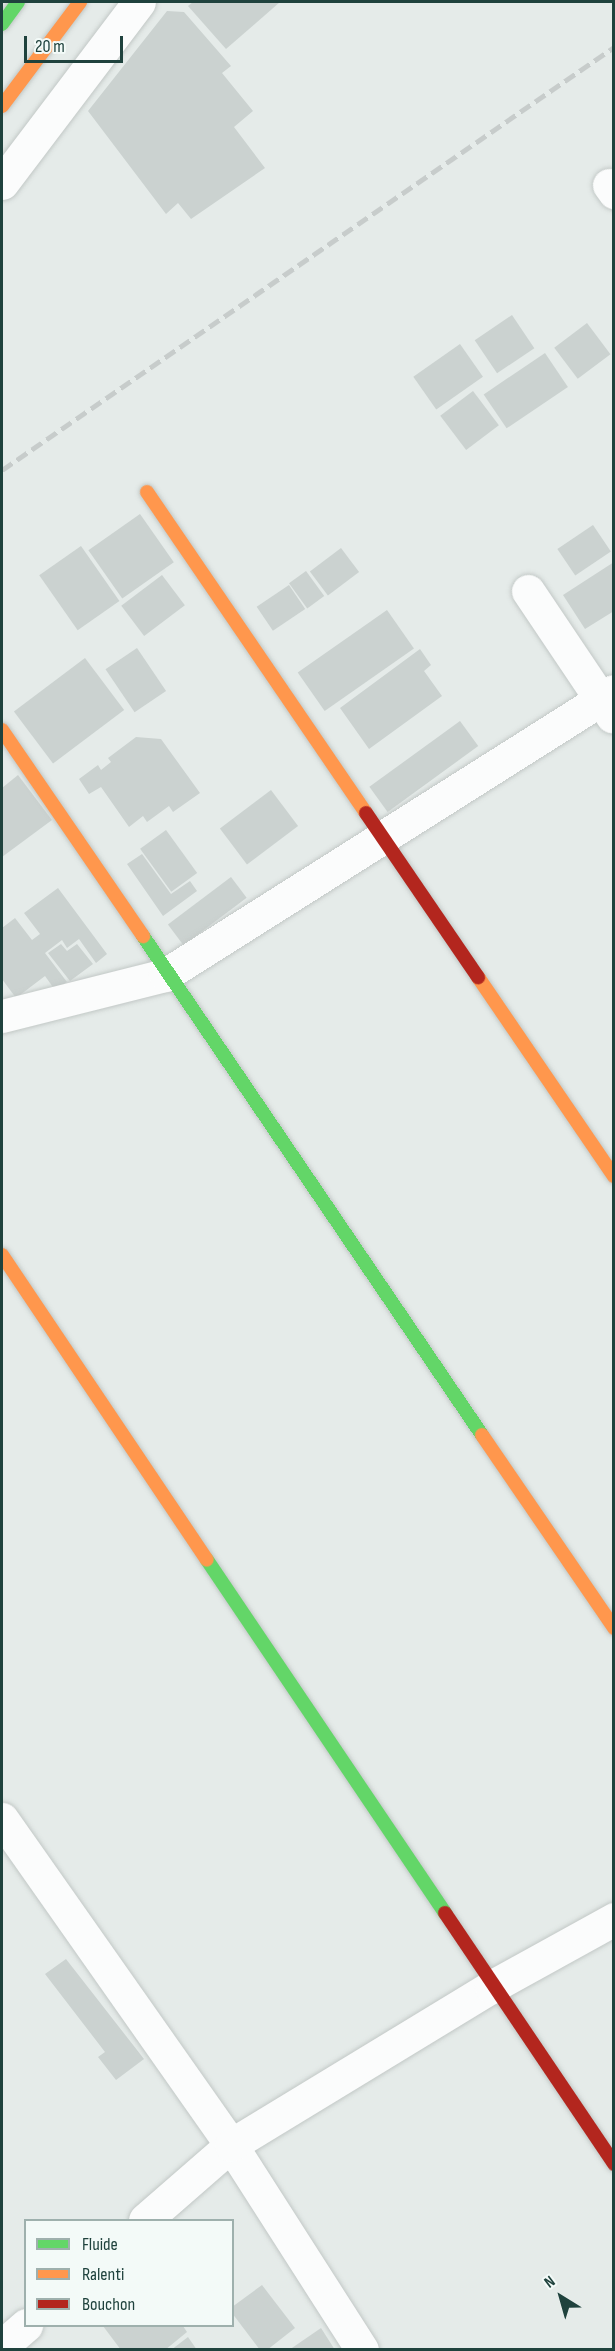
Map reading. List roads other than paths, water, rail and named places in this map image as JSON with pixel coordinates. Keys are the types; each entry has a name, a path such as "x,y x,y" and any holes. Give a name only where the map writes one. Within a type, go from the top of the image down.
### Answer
{"main road":[{"path":"2,24 18,2"},
{"path":"2,106 80,2"},
{"path":"147,492 614,1176"},
{"path":"2,730 165,975 614,1628"},
{"path":"2,1255 491,1987 614,2164"}],"street":[{"path":"2,183 139,2"},
{"path":"2,1016 165,975 382,837 609,703 528,591"},
{"path":"2,1819 231,2145 362,2349"},
{"path":"146,2219 231,2145 491,1987 614,1919"}],"railway":[{"path":"2,470 614,47"}]}
